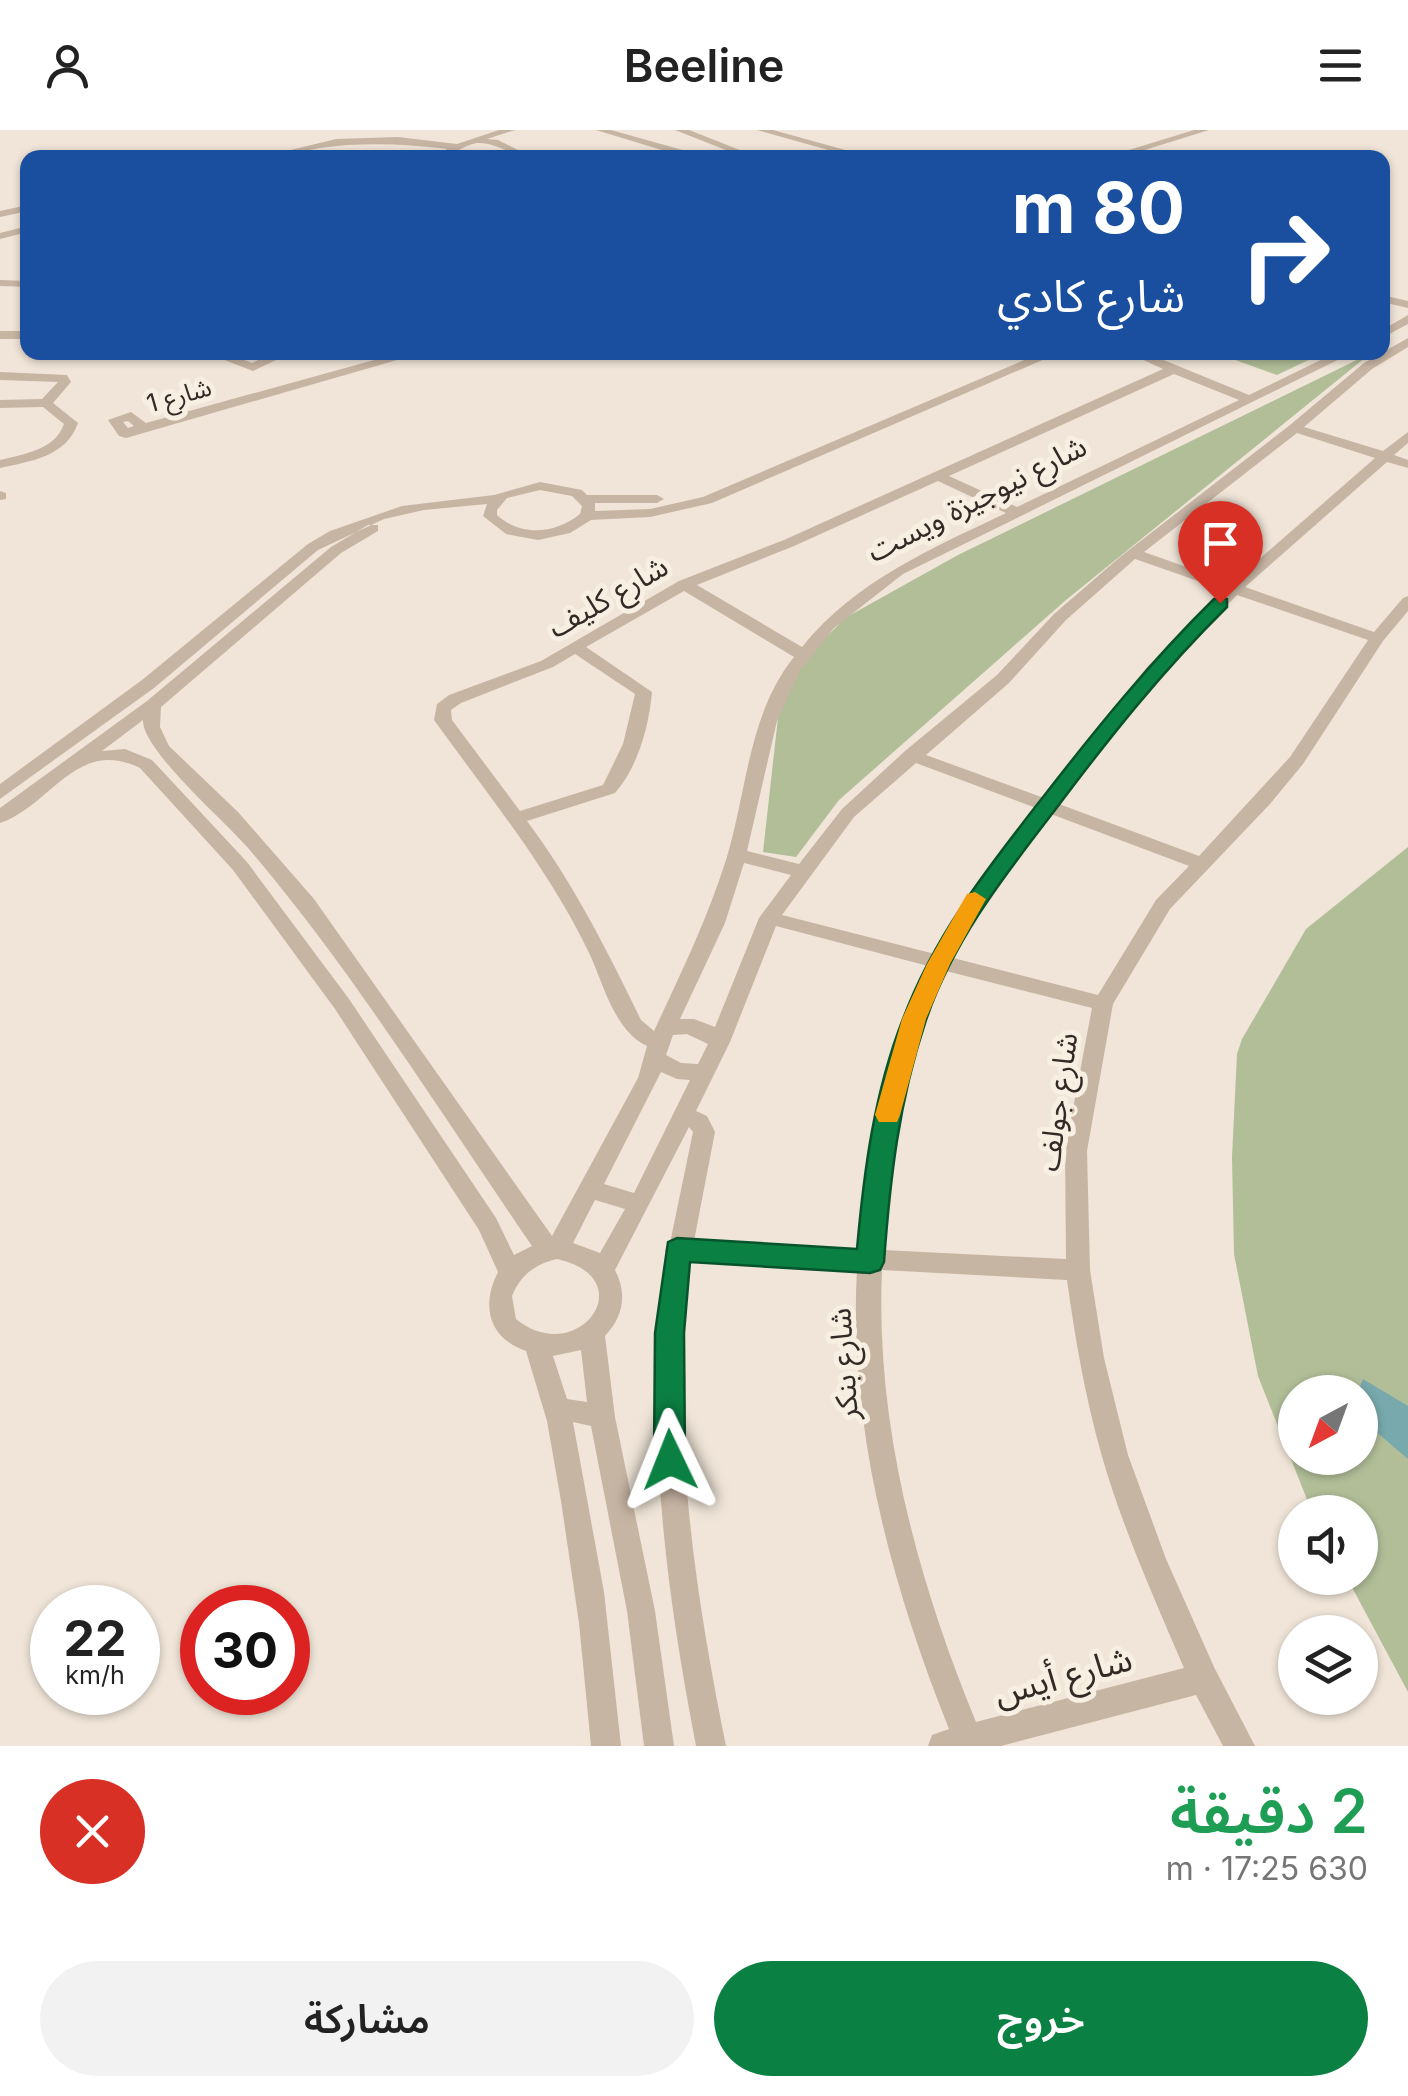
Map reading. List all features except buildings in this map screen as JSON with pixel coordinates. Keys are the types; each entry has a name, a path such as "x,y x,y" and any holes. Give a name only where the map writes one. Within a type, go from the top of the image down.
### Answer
{"street":[{"path":"299,150 374,137 391,130"},
{"path":"444,150 475,130"},
{"path":"600,130 672,150"},
{"path":"680,130 734,150"},
{"path":"762,130 839,150"},
{"path":"780,130 857,150"},
{"path":"1135,150 1204,130"},
{"path":"462,149 502,135"},
{"path":"374,137 437,150"},
{"path":"233,360 253,367 283,389"},
{"path":"253,367 268,360"},
{"name":"شارع 1","path":"125,433 115,420 131,416 144,428 390,360"},
{"path":"0,817 153,705 360,534 420,516 494,505 513,491 540,486 567,489 585,499 647,500 692,492 1011,360"},
{"path":"494,505 496,524 506,530 536,535 568,530 587,516 650,513 707,500 1036,360"},
{"path":"1150,360 1250,400"},
{"name":"شارع نيوجيزة ويست","path":"553,1250 644,1088 660,1043 715,924 778,694 828,626 870,590 926,556 1333,360"},
{"path":"603,1269 653,1179 719,1042 769,918 848,814 1003,679 1060,617 1355,375 1379,360"},
{"path":"1322,366 1355,375"},
{"name":"شارع كليف","path":"660,1043 633,1025 582,918 518,818 442,720 442,708 576,648 684,584 942,476 1172,370"},
{"path":"0,376 63,378 65,382 46,403"},
{"path":"0,404 46,403 68,418 68,434 46,451 0,464"},
{"path":"1294,428 1408,464"},
{"name":"شارع بنكر","path":"961,1744 896,1520 877,1422 868,1334 878,1166 893,1089 914,1019 938,964 973,902 1158,666 1236,590 1408,436"},
{"path":"942,476 1018,512"},
{"path":"585,499 589,506 587,516"},
{"path":"0,793 148,684 313,546 343,527 380,512 423,504 494,505"},
{"path":"1134,554 1377,638"},
{"path":"684,584 803,655"},
{"name":"شارع جولف","path":"1240,1746 1202,1678 1152,1561 1115,1455 1091,1358 1078,1270 1076,1151 1103,1004 1163,904 1264,800 1297,760 1377,638 1408,601"},
{"path":"219,625 242,630"},
{"path":"518,818 615,785 626,756 644,692 576,648"},
{"path":"153,705 151,727 162,748 231,816 307,904 553,1250"},
{"path":"138,759 162,748"},
{"path":"82,758 112,753 138,759 240,866 311,958 488,1225 510,1271"},
{"path":"911,756 1199,863"},
{"path":"736,855 802,871"},
{"path":"769,918 1103,1004"},
{"path":"704,1072 677,1071 660,1043 690,1026 712,1034 719,1042"},
{"path":"684,1115 704,1128 677,1250 669,1351 671,1487 680,1574 711,1746"},
{"path":"653,1179 688,1189"},
{"path":"589,1189 640,1204"},
{"path":"553,1250 579,1252 603,1269 610,1279 612,1302 602,1324 592,1333 566,1344 536,1344 514,1332 501,1314 500,1292 510,1271 521,1261 553,1250"},
{"path":"677,1250 1078,1270"},
{"path":"592,1333 602,1417 632,1556 659,1746"},
{"path":"536,1344 557,1412 583,1547 606,1746"},
{"path":"557,1412 572,1410 602,1417"},
{"name":"شارع أيس","path":"961,1744 1202,1678"}],"green space":[{"path":"1235,360 1308,360 1277,375"},
{"path":"1362,360 1066,600 839,800 796,857 763,852 782,682 845,618 958,555"},
{"path":"1408,847 1408,1692 1378,1636 1378,1615 1367,1615 1356,1595 1378,1595 1378,1495 1305,1495 1297,1475 1378,1475 1378,1375 1278,1375 1278,1426 1258,1376 1234,1254 1232,1157 1237,1054 1306,929"}],"water":[{"path":"1378,1388 1408,1406 1408,1459 1378,1433"}],"slow traffic":[{"path":"888,1115 914,1019 938,964 975,899"}],"route":[{"path":"670,1460 669,1333 677,1250 870,1262 878,1166 893,1089 914,1019 938,964 973,902 1102,735 1186,634 1220,603"}]}
